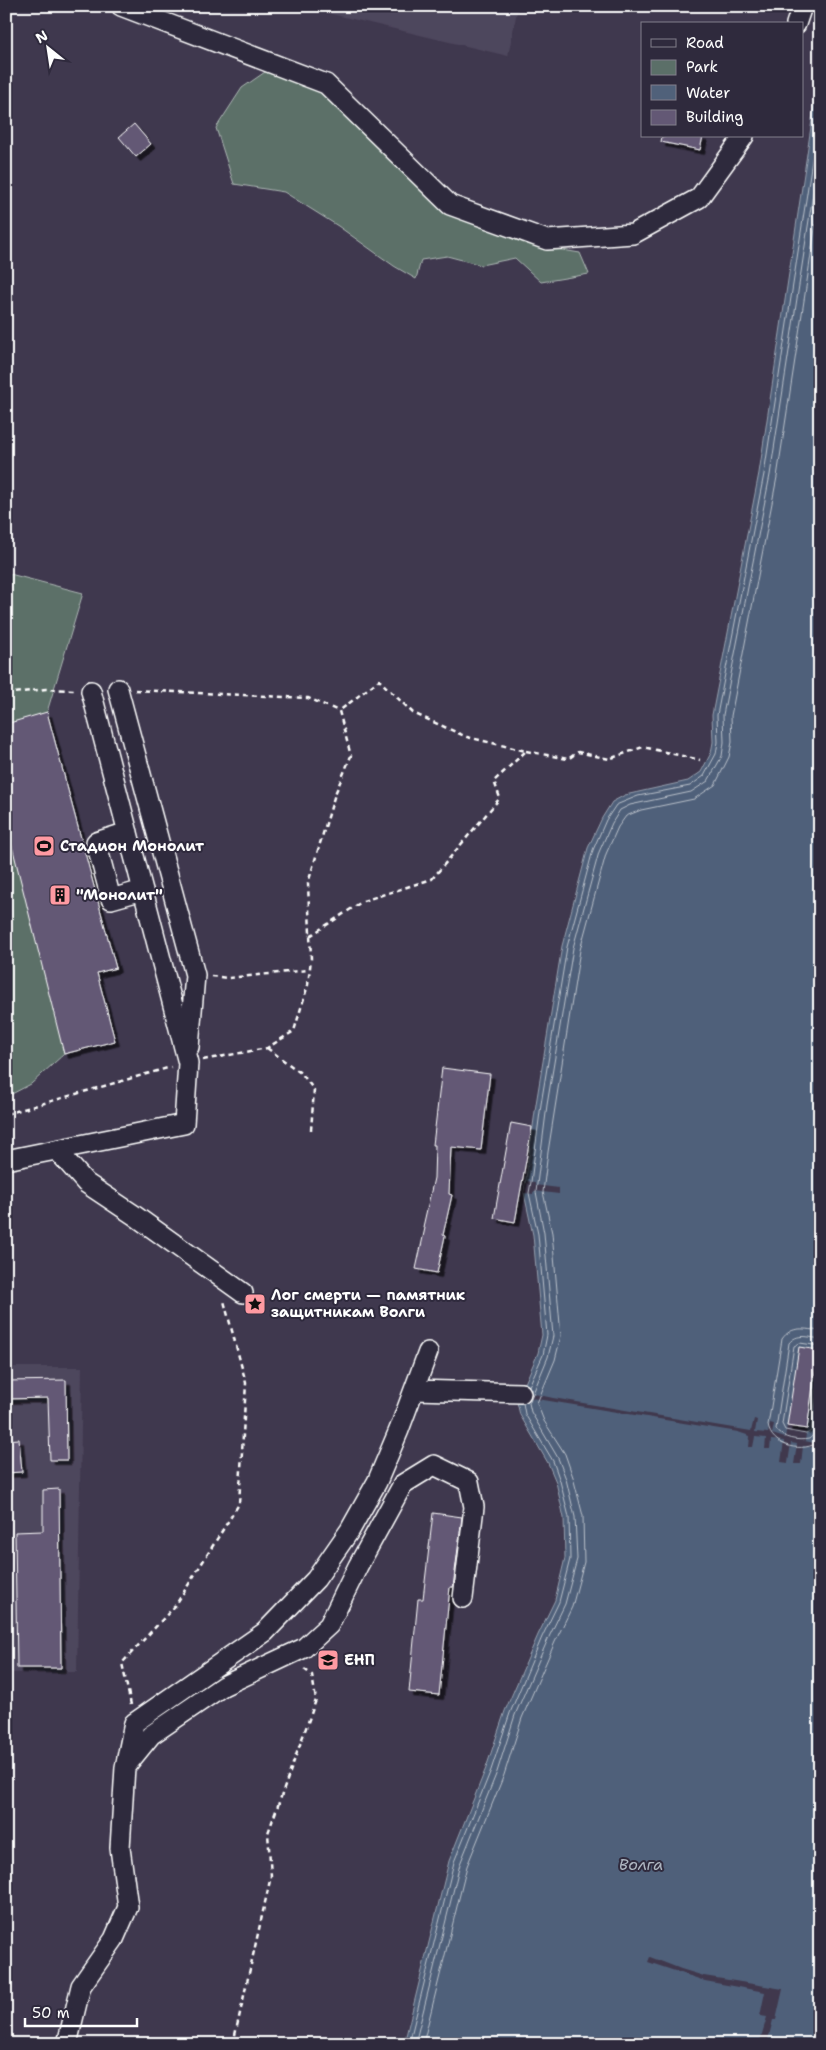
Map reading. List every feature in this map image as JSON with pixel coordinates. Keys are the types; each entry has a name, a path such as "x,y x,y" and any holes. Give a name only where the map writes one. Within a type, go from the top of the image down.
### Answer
{"street":[{"path":"121,6 326,84 450,205 547,240 633,234 699,198 743,138"},
{"path":"797,22 802,6"},
{"path":"6,1160 184,1124 195,975 118,689"},
{"path":"91,691 188,1063"},
{"path":"128,832 96,842 111,899 143,890"},
{"path":"104,870 135,861"},
{"path":"167,983 195,975"},
{"path":"57,1150 86,1183 243,1293"},
{"path":"66,2044 81,1986 114,1939 128,1907 120,1848 125,1767 134,1723 265,1632 316,1579 350,1530 377,1482 428,1352"},
{"path":"414,1390 520,1393"},
{"path":"125,1767 151,1735 223,1686 304,1648 329,1625 358,1566 403,1484 434,1465 469,1482 474,1507 463,1598"}],"path":[{"path":"339,711 379,680 412,712 467,737 568,760 578,752 609,759 643,747 700,760"},
{"path":"6,694 46,689 91,691"},
{"path":"118,689 308,698 339,711"},
{"path":"6,1114 188,1063 267,1048 294,1031 308,985 310,936 308,883 335,794 351,756 339,711"},
{"path":"310,936 363,901 432,879 500,798 494,781 526,751"},
{"path":"195,975 228,978 309,970"},
{"path":"267,1048 302,1074 314,1090 311,1130"},
{"path":"134,1723 122,1663 176,1606 239,1504 246,1383 217,1274"},
{"path":"233,2044 270,1876 268,1833 316,1700 312,1675 288,1655"}],"shaded area":[{"path":"298,6 518,6 508,56"},
{"path":"6,1367 82,1367 77,1672 7,1673 6,1684"}],"green space":[{"path":"265,72 323,90 441,207 539,246 580,253 589,274 541,282 515,258 481,265 447,256 421,260 416,279 284,192 234,184 216,128 242,88"},
{"name":"Стадион Монолит","path":"6,573 83,593 47,712 116,968 97,973 115,1041 64,1054 31,1084 6,1097"}],"water":[{"name":"Волга","path":"820,67 820,2044 404,2044 449,1861 486,1768 505,1711 555,1600 565,1558 564,1518 556,1482 548,1463 520,1415 517,1402 538,1353 542,1335 533,1235 524,1193 536,1104 562,946 588,848 612,802 625,795 688,781 701,772 711,753 713,742 712,715 759,473"}],"pier":[{"path":"526,1181 535,1182 535,1185 559,1188 559,1194 534,1191 533,1194 524,1193"},
{"path":"799,1347 818,1350 805,1441 819,1444 820,1441 818,1471 814,1471 817,1448 803,1446 801,1464 794,1464 797,1444 791,1443 788,1463 781,1462 784,1441 771,1440 770,1449 765,1449 766,1438 755,1437 753,1447 749,1447 750,1436 738,1432 519,1396 521,1391 751,1431 754,1419 757,1420 755,1432 768,1433 770,1423 774,1424 772,1434 785,1438"},
{"path":"650,1957 704,1976 783,1989 776,2020 773,2020 767,2044 759,2044 767,2017 760,2016 765,1992 705,1981 648,1962"}],"building":[{"path":"134,124 151,144 136,157 119,137"},
{"path":"662,138 703,138 700,150 661,142"},
{"name":"Стадион Монолит","path":"47,712 116,968 97,973 115,1041 64,1054 6,822 6,724"},
{"path":"442,1068 490,1074 481,1150 451,1147 449,1194 452,1195 437,1273 416,1269 434,1178 435,1145 433,1145"},
{"path":"511,1123 532,1127 515,1222 494,1218"},
{"path":"799,1347 818,1350 807,1429 787,1426"},
{"path":"66,1380 67,1460 50,1460 48,1398 6,1399 6,1381"},
{"path":"19,1439 22,1472 6,1473 6,1440"},
{"path":"59,1489 61,1668 17,1668 15,1532 43,1531 43,1490"},
{"path":"433,1513 462,1517 453,1587 450,1587 439,1695 409,1692 418,1599 423,1599"}],"place":[{"name":"Стадион Монолит","path":"44,846"},
{"name":"\"Монолит\"","path":"60,895"},
{"name":"Лог смерти — памятник защитникам Волги","path":"255,1304"},
{"name":"ЕНП","path":"328,1660"}]}
